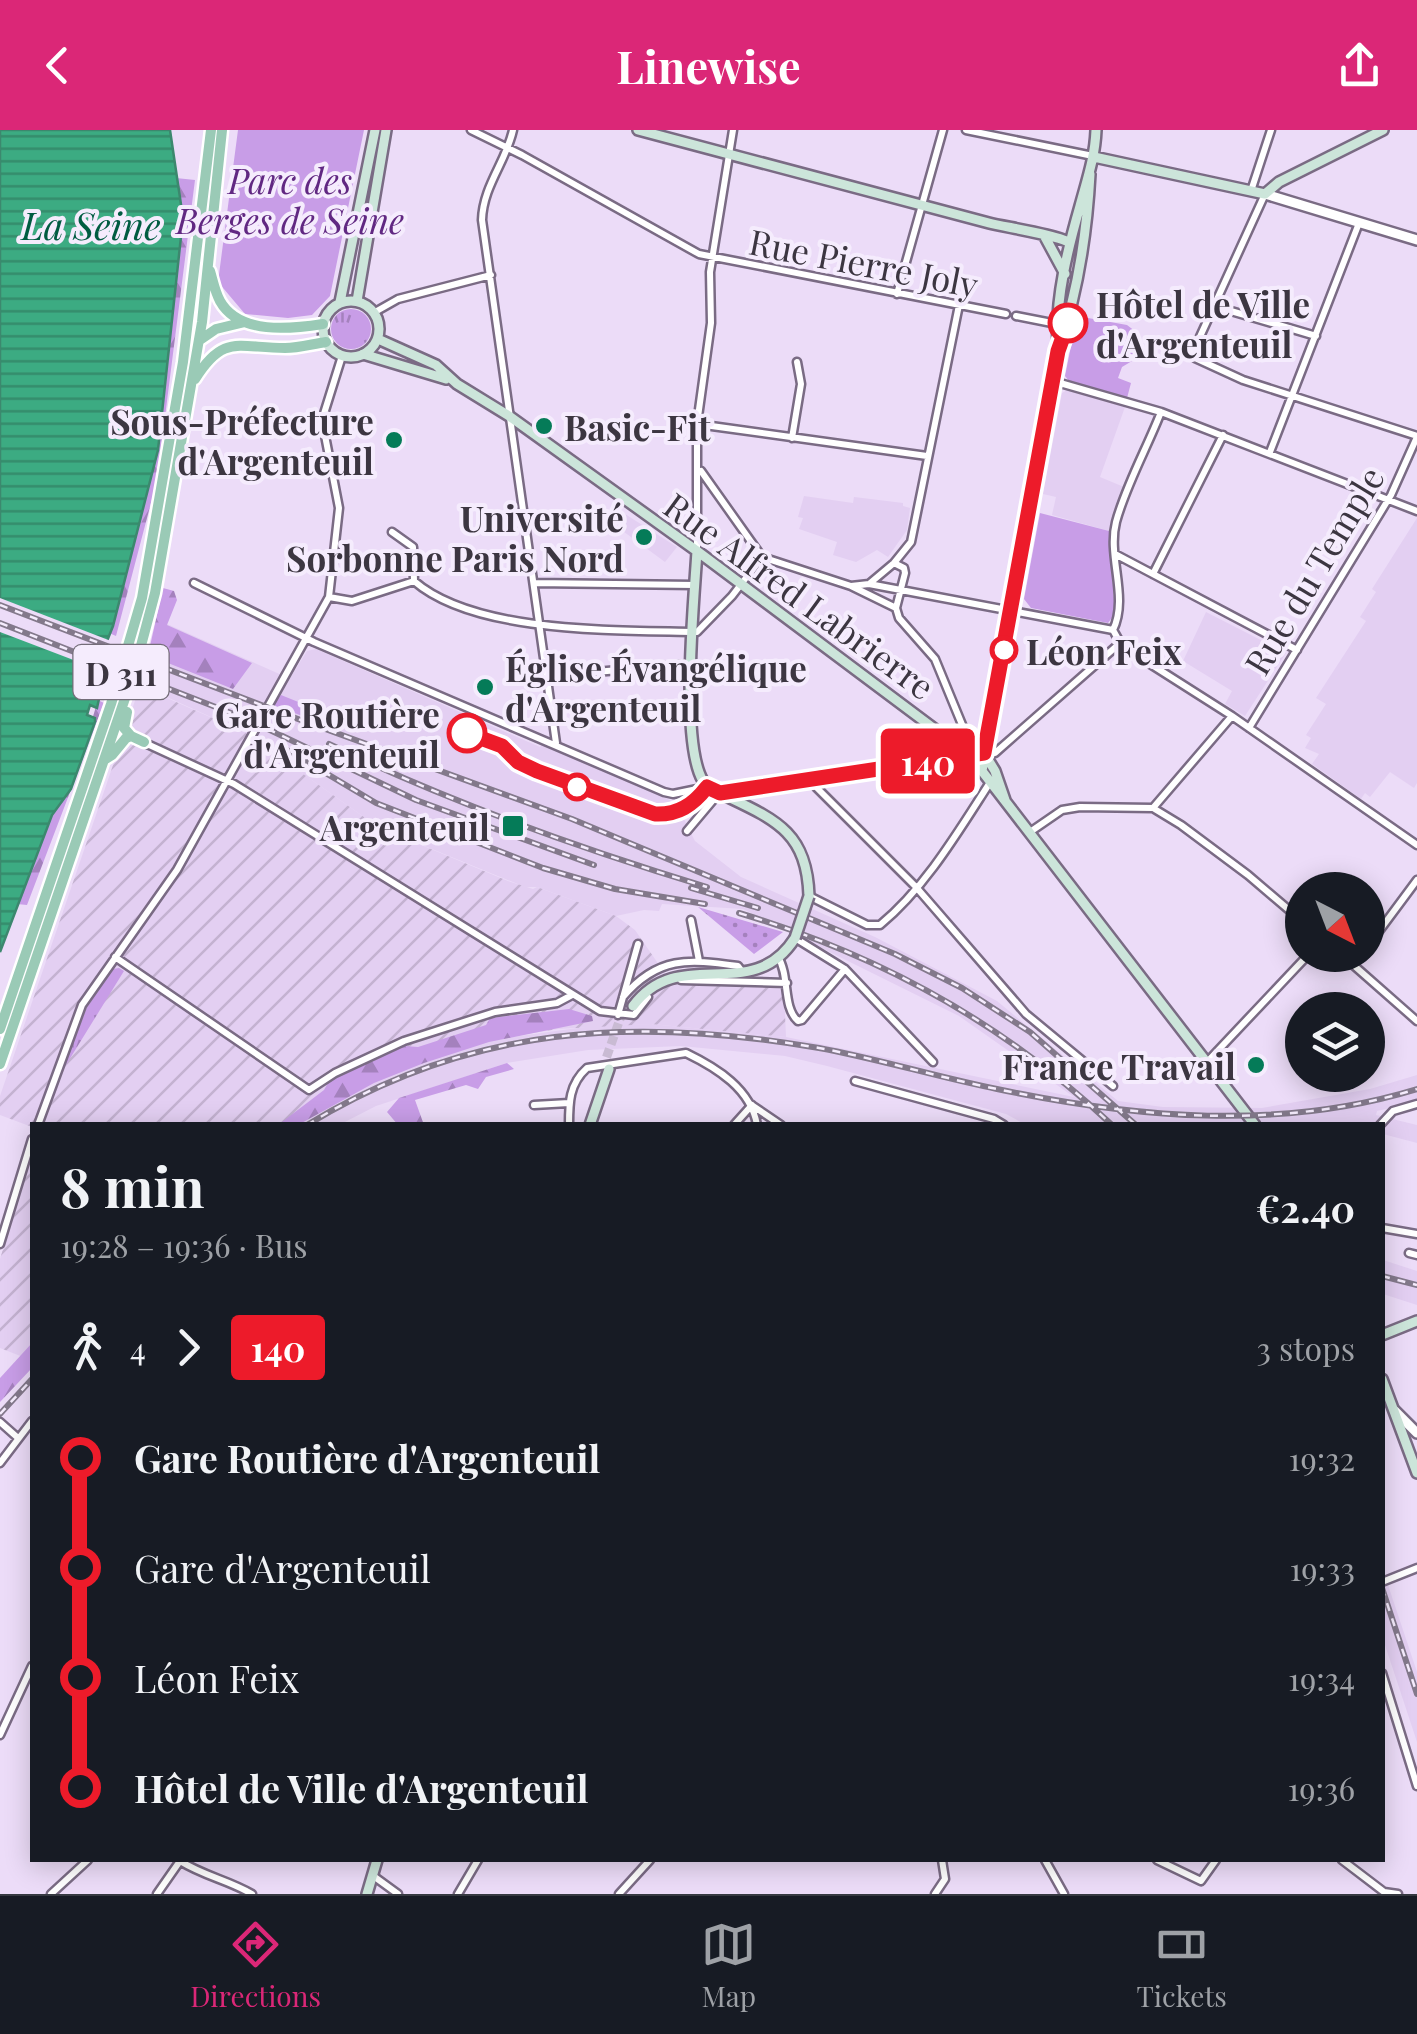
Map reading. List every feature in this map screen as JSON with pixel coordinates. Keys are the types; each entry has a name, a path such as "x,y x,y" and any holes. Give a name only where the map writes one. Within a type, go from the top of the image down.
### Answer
{"main road":[{"name":"D 311","path":"0,1029 133,634 151,554 183,362 211,130"},
{"name":"D 311","path":"0,1064 134,672 158,576 202,322 222,130"},
{"path":"340,302 357,300 375,312 378,339 363,354 342,356 326,342 323,324 326,315 340,302 375,130"},
{"path":"357,300 386,130"},
{"path":"638,130 1044,237 1061,247 1076,244"},
{"path":"1058,351 1057,324 1065,274 1076,244 1096,130"},
{"path":"1094,156 1265,194 1280,182 1383,130"},
{"path":"1044,237 1065,274"},
{"path":"1076,244 1078,267 1058,351 982,771 1253,1122"},
{"path":"208,266 223,307 245,322"},
{"path":"190,302 202,322 248,344"},
{"path":"183,362 199,341 216,329 245,322 279,328 323,324"},
{"name":"Rue Alfred Labrierre","path":"378,339 424,357 697,552 944,736 949,758"},
{"path":"192,384 216,352 234,344 291,348 326,342"},
{"name":"Rue Alfred Labrierre","path":"363,354 432,372 458,384"},
{"path":"628,1002 668,977 736,974 778,957 794,938 809,896 806,866 795,840 778,824 707,787 698,771 692,746 697,552"},
{"path":"134,672 136,685 124,728 144,742"},
{"path":"103,760 132,736"},
{"path":"720,793 984,753"},
{"path":"984,753 1006,803"},
{"path":"744,805 751,787"},
{"path":"628,1002 648,982 670,972 758,968"},
{"path":"589,1122 605,1069"},
{"path":"1385,1334 1417,1321"},
{"path":"1385,1386 1417,1473"},
{"path":"367,1894 373,1865"}],"street":[{"name":"Rue Pierre Joly","path":"471,130 699,254 1006,314"},
{"path":"513,130 509,148 486,190 482,214 556,743"},
{"path":"697,552 698,424 712,323 712,258 733,130"},
{"path":"897,294 943,130"},
{"path":"966,130 1094,156"},
{"path":"1251,191 1271,130"},
{"path":"1417,240 1265,194 1193,352 1194,358 1292,397 1417,436"},
{"path":"1270,452 1359,223"},
{"path":"375,312 398,299 491,275"},
{"path":"868,584 894,563 911,542 958,305"},
{"path":"1214,306 1316,336"},
{"name":"Rue Pierre Joly","path":"1016,316 1057,324"},
{"path":"39,1122 74,1022 177,870 328,596 339,508 322,420 342,356"},
{"path":"792,438 802,384 797,362"},
{"path":"1053,381 1161,412 1417,511"},
{"path":"1161,412 1116,523 1114,553 1120,616 1113,630 1119,644 1232,716 1417,845"},
{"path":"698,424 926,456"},
{"path":"1153,574 1222,435"},
{"name":"Rue du Temple","path":"1249,728 1387,500 1417,436"},
{"path":"699,469 762,558 851,586 896,608"},
{"path":"392,532 413,547 414,581 429,594 462,609 513,622 540,624 692,632 705,626 762,558"},
{"path":"1114,553 1296,650"},
{"path":"894,563 904,568 896,608 899,618 936,659 964,727 984,753 995,753 1119,644"},
{"path":"328,596 352,602 414,581"},
{"path":"194,583 305,637 668,793 707,787"},
{"path":"534,583 695,585"},
{"path":"851,586 868,584 1113,630"},
{"path":"547,676 692,664"},
{"path":"1153,808 1232,716"},
{"path":"144,742 228,782 600,1011 636,1014 649,996 671,982 786,983"},
{"path":"815,778 816,788 916,887 1026,1014 1112,1086"},
{"path":"809,896 876,926 897,910 916,887 956,836 989,784"},
{"path":"687,831 720,793"},
{"path":"1030,832 1054,813 1070,808 1153,808 1248,875 1285,907"},
{"path":"1385,923 1417,880"},
{"path":"690,920 699,961"},
{"path":"794,938 845,969 934,1062"},
{"path":"628,1002 638,944"},
{"path":"116,957 305,1088 312,1089 404,1041 494,1012 558,1003 572,995"},
{"path":"778,957 784,966 791,1014 798,1021 845,969"},
{"path":"618,1015 656,968 699,961 741,970"},
{"path":"1208,1062 1292,972"},
{"path":"1361,972 1417,1020"},
{"path":"569,1122 578,1078 594,1066 686,1053 725,1077 752,1106 777,1122"},
{"path":"855,1081 999,1122"},
{"path":"534,1105 570,1103"},
{"path":"1383,1122 1393,1111 1417,1104"},
{"path":"737,1122 752,1106"},
{"path":"752,1106 755,1122"},
{"path":"0,1244 30,1145"},
{"path":"1385,1229 1417,1234"},
{"path":"1395,1411 1417,1434 1411,1440 1410,1452"},
{"path":"0,1422 18,1438"},
{"path":"0,1464 30,1423"},
{"path":"1386,1581 1417,1568"},
{"path":"0,1732 30,1670"},
{"path":"1385,1682 1417,1786"},
{"path":"51,1894 86,1862"},
{"path":"156,1894 179,1862"},
{"path":"182,1862 206,1877 232,1882 252,1894"},
{"path":"458,1894 477,1862"},
{"path":"619,1894 648,1862"},
{"path":"935,1894 945,1876 942,1862"},
{"path":"1046,1862 1064,1894"},
{"path":"1161,1862 1201,1881 1215,1862"},
{"path":"1345,1862 1384,1892 1398,1894"},
{"path":"373,1865 398,1894"}],"shaded area":[{"path":"1067,390 1125,407 1100,477 1124,487 1109,531 1052,515 1056,497 1043,494 1062,393"},
{"path":"804,496 853,503 854,497 903,503 910,508 907,530 888,557 877,550 856,562 833,555 837,542 799,529"},
{"name":"Université Sorbonne Paris Nord","path":"625,514 677,547 665,562 616,526"},
{"path":"1417,518 1417,783 1414,788 1390,772 1370,797 1365,793 1361,799 1312,764 1319,754 1305,748 1311,738 1306,735 1326,704 1316,698 1366,621 1360,617 1376,592 1372,589"},
{"path":"1206,612 1286,653 1245,716 1225,704 1232,691 1183,661"},
{"path":"167,624 284,676 275,691 280,694 307,651 316,649 540,747 542,743 572,755 676,803 695,841 741,877 875,937 997,1001 1118,1101 1163,1107 1262,1108 1353,1092 1385,1092 1385,1085 1417,1075 1417,1102 1377,1111 1376,1115 1417,1125 1417,1143 1385,1135 1385,1122 1021,1122 1006,1114 785,1056 681,1046 588,1050 507,1063 376,1106 345,1122 297,1122 365,1081 489,1040 600,1025 651,1024 786,1037 1074,1097 959,1016 743,909 662,904 659,911 616,916 537,887 525,887 378,827 244,732 149,689 161,660"},
{"path":"140,686 244,732 378,827 508,881 537,887 616,916 635,930 666,975 784,989 786,1037 651,1024 558,1029 489,1040 365,1081 297,1122 30,1122 30,1126 0,1115 0,1096"},
{"path":"30,1159 28,1359 0,1348 0,1259"},
{"path":"1385,1261 1417,1271 1417,1305 1385,1295"},
{"path":"1385,1576 1417,1672 1417,1742 1385,1645"}],"green space":[{"name":"Parc des Berges de Seine","path":"238,130 364,130 330,296 312,315 288,318 245,314 218,282"},
{"path":"176,178 195,180 157,480 116,636 109,633 158,450 183,218"},
{"path":"351,309 365,315 371,329 365,343 351,349 337,343 331,329 337,315"},
{"path":"1077,316 1127,325 1140,335 1132,343 1137,350 1132,361 1122,367 1118,378 1131,383 1127,398 1069,381 1065,376"},
{"path":"1040,513 1109,531 1115,614 1108,623 1031,608 1024,599"},
{"path":"163,588 174,591 177,600 167,625 252,663 233,689 148,655"},
{"path":"281,695 343,720 340,730 273,705"},
{"path":"98,700 104,703 27,905 17,904 52,815 71,789"},
{"path":"698,907 783,932 754,954"},
{"path":"113,969 124,971 61,1073 87,1007"},
{"path":"569,1009 592,1016 593,1021 489,1042 424,1063 374,1083 303,1122 282,1122 324,1090 329,1081 405,1046 418,1047 486,1025 490,1018"},
{"path":"507,1063 514,1069 486,1077 478,1089 466,1085 415,1100 423,1122 395,1122 387,1112 399,1098"},
{"path":"30,1345 30,1370 0,1402 0,1378"}],"water":[{"name":"La Seine","path":"0,130 170,130 183,218 158,450 113,626 99,661 102,685 97,708 90,705 87,715 95,718 95,722 71,789 52,815 0,952"}],"pier":[{"path":"0,598 111,641 105,672 0,632"}],"tunnel":[{"path":"602,1070 629,1004"}],"railway":[{"path":"0,605 572,819 895,954 962,988 1030,1032 1133,1122"},
{"path":"0,623 249,720 416,800 594,865"},
{"path":"329,744 515,823 707,887"},
{"path":"282,747 376,803 543,868 615,889 705,904"},
{"path":"691,888 758,908"},
{"path":"739,913 842,950 938,997 1028,1055 1109,1122"},
{"path":"313,1122 368,1092 430,1066 492,1048 555,1037 619,1032 684,1032 819,1048 997,1089 1154,1113 1207,1116 1313,1111 1417,1089"},
{"path":"1385,1277 1417,1285"},
{"path":"0,1414 30,1381"},
{"path":"1385,1597 1417,1694"}],"bus line":[{"name":"140","path":"467,733 502,746 518,762 537,771 655,814 670,814 687,807 707,787 720,793 984,753 1058,351 1068,323"}],"place":[{"name":"Hôtel de Ville d'Argenteuil","path":"1068,323"},
{"name":"Basic-Fit","path":"544,426"},
{"name":"Sous-Préfecture d'Argenteuil","path":"394,440"},
{"name":"Université Sorbonne Paris Nord","path":"644,537"},
{"name":"Léon Feix","path":"1004,650"},
{"name":"Église Évangélique d'Argenteuil","path":"485,687"},
{"name":"Gare Routière d'Argenteuil","path":"467,733"},
{"name":"Argenteuil","path":"513,826"},
{"name":"France Travail","path":"1256,1065"}]}
